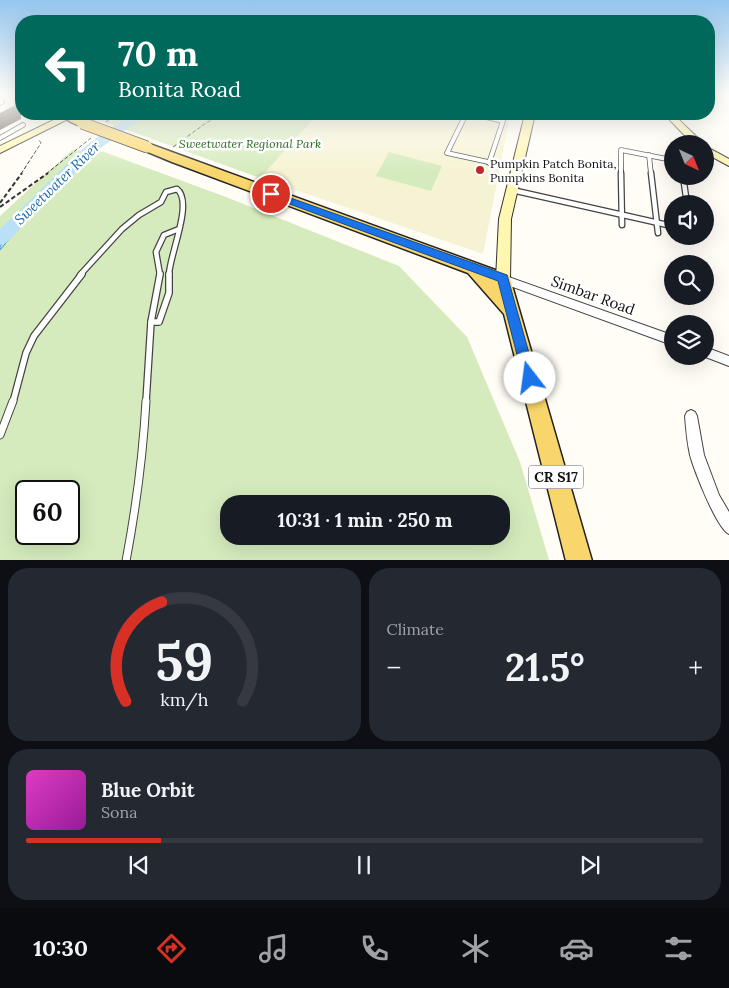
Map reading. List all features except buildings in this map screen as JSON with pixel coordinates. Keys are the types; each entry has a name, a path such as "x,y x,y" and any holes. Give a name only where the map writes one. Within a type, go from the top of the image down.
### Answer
{"main road":[{"path":"0,150 61,120"},
{"path":"78,120 176,159 503,278 505,219 527,120"},
{"path":"675,120 690,135"},
{"path":"714,154 726,161"},
{"path":"472,267 512,311"},
{"name":"CR S17","path":"503,278 578,560"}],"street":[{"name":"Simbar Road","path":"503,278 664,337"},
{"path":"714,355 729,361"},
{"path":"691,416 697,455 714,499 729,526"}],"lane":[{"path":"463,120 448,153 516,168"},
{"path":"489,163 503,121 499,120"},
{"path":"0,138 23,125"},
{"path":"622,225 621,150 664,159"},
{"path":"649,156 658,233"},
{"path":"0,435 10,412 30,344 78,278 122,229 139,215 161,202 166,192 174,189 181,192 183,199 181,223 169,270 169,293 161,319 159,322 151,322"},
{"path":"512,190 664,224"},
{"path":"126,560 137,501 143,452 151,322 160,273 156,252 164,234 179,229"}],"path":[{"path":"104,124 109,120"},
{"path":"169,149 211,120"},
{"path":"0,203 8,190 35,157 41,143 33,134"},
{"path":"0,207 47,174 94,134"}],"shaded area":[{"path":"312,120 509,120 483,254 260,178"}],"green space":[{"name":"Sweetwater Regional Park","path":"99,120 312,120 260,178"},
{"path":"72,150 104,152 226,197 399,266 467,337 520,462 549,560 0,560 0,216"},
{"path":"389,152 442,166 431,191 376,176"}],"water":[{"path":"85,156 89,156 26,219 0,250 0,246 27,215"}],"waterway":[{"name":"Sweetwater River","path":"0,239 93,147 129,120"}],"place":[{"name":"Pumpkin Patch Bonita, Pumpkins Bonita","path":"480,170"}],"route":[{"path":"271,194 503,278 530,378"}]}
